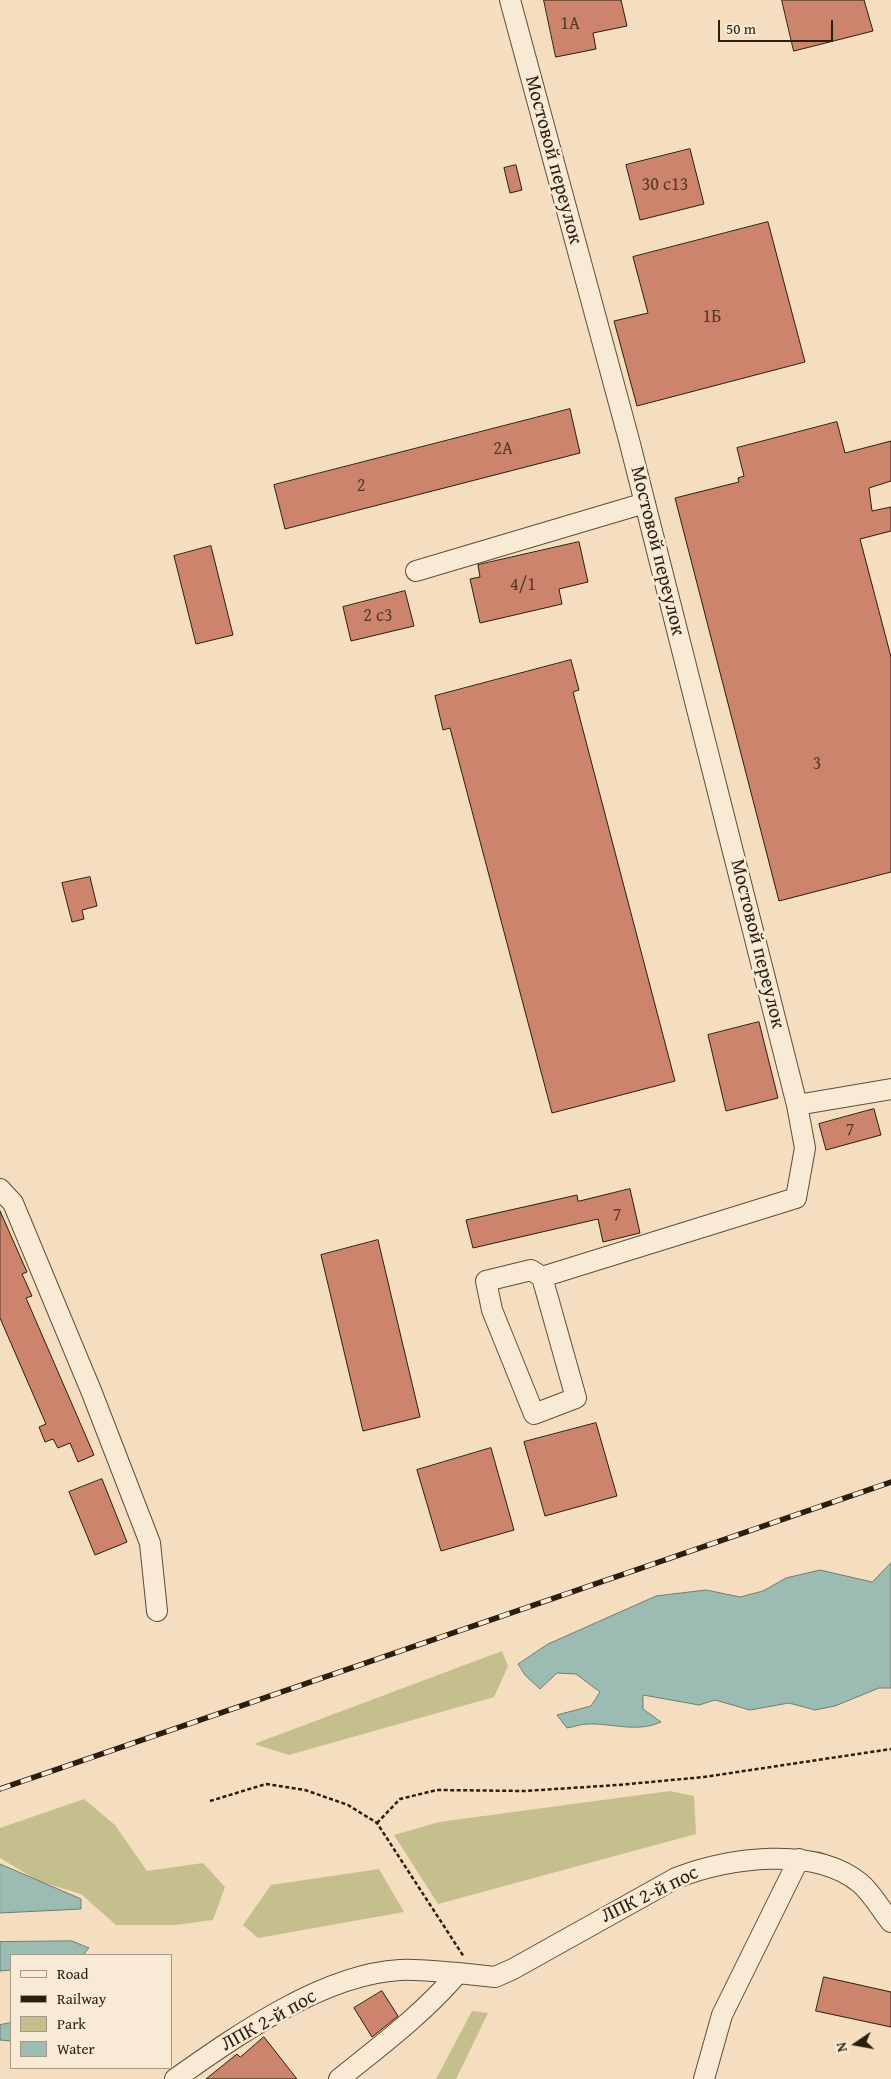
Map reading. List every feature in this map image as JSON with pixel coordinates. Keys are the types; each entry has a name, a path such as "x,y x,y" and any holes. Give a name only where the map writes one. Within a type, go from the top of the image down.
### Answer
{"street":[{"name":"Мостовой переулок","path":"510,0 645,502 797,1105 805,1148 796,1198 542,1277"},
{"path":"416,572 645,502"},
{"path":"797,1105 891,1089"},
{"path":"0,1189 13,1203 92,1393 150,1543 157,1611"},
{"path":"532,1270 542,1277 576,1398 534,1414 492,1310 486,1281 532,1270"},
{"path":"704,2079 722,2015 799,1859"},
{"name":"ЛПК 2-й пос","path":"175,2079 237,2036 302,1999 366,1975 400,1970 495,1977 513,1969 676,1878 720,1865 799,1859 822,1862 861,1884 891,1922"},
{"path":"339,2079 425,2008 458,1973"}],"path":[{"path":"377,1822 400,1799 437,1790 524,1791 618,1785 704,1777 891,1749"},
{"path":"210,1800 266,1784 305,1790 340,1802 377,1822 478,1977"}],"green space":[{"path":"502,1651 508,1666 494,1697 289,1755 254,1744"},
{"path":"670,1791 694,1796 696,1834 438,1904 394,1835 439,1822"},
{"path":"84,1799 115,1825 147,1871 203,1863 225,1887 213,1920 175,1925 116,1925 81,1894 38,1881 0,1858 0,1828"},
{"path":"379,1869 404,1912 258,1938 243,1925 271,1885"},
{"path":"472,2011 488,2013 456,2079 436,2079"}],"water":[{"path":"891,1563 891,1688 879,1688 835,1706 815,1710 789,1703 750,1710 715,1700 699,1705 643,1695 643,1709 661,1722 643,1727 582,1724 567,1728 557,1715 591,1706 600,1692 576,1674 557,1673 540,1689 525,1675 518,1664 548,1644 656,1596 706,1590 740,1597 763,1591 786,1578 820,1570 872,1582"},
{"path":"0,1864 81,1899 81,1909 0,1913"},
{"path":"72,1941 89,1948 84,1954 10,1954 10,1970 0,1971 0,1942"},
{"path":"10,2023 10,2041 0,2040 0,2025"}],"building":[{"path":"544,0 621,0 627,26 593,33 596,49 556,57"},
{"path":"782,0 864,0 873,31 794,51"},
{"path":"690,149 704,204 640,220 626,165"},
{"path":"516,165 522,190 510,193 504,168"},
{"path":"768,222 805,362 637,406 614,321 648,313 633,257"},
{"path":"570,409 580,453 285,529 274,485"},
{"path":"837,422 845,453 891,441 891,481 869,488 872,511 891,507 891,531 860,539 891,657 891,872 779,901 675,498 739,482 738,478 744,476 737,448"},
{"path":"579,542 588,582 559,589 562,604 480,623 470,579 480,577 478,565"},
{"path":"211,546 233,635 196,644 174,556"},
{"path":"405,591 414,626 351,641 343,607"},
{"path":"571,660 579,690 573,692 675,1081 552,1113 450,728 443,730 435,696"},
{"path":"90,877 97,906 82,910 84,919 72,922 62,883"},
{"path":"759,1022 778,1098 726,1111 708,1035"},
{"path":"874,1109 881,1135 826,1150 819,1124"},
{"path":"630,1189 640,1233 603,1242 598,1219 473,1248 466,1220 577,1195 578,1201"},
{"path":"0,1211 27,1272 22,1274 32,1296 26,1298 94,1455 78,1462 70,1443 58,1448 53,1439 45,1442 39,1427 46,1424 0,1318"},
{"path":"378,1240 420,1417 363,1431 321,1255"},
{"path":"596,1423 617,1496 545,1516 524,1442"},
{"path":"491,1448 514,1530 441,1551 417,1470"},
{"path":"102,1479 127,1542 95,1555 69,1492"},
{"path":"824,1977 891,1992 891,2027 816,2011"},
{"path":"382,1991 398,2016 372,2037 354,2008"},
{"path":"264,2037 297,2079 206,2079 237,2054 240,2057"}],"railway":[{"path":"0,1789 891,1482"}]}
